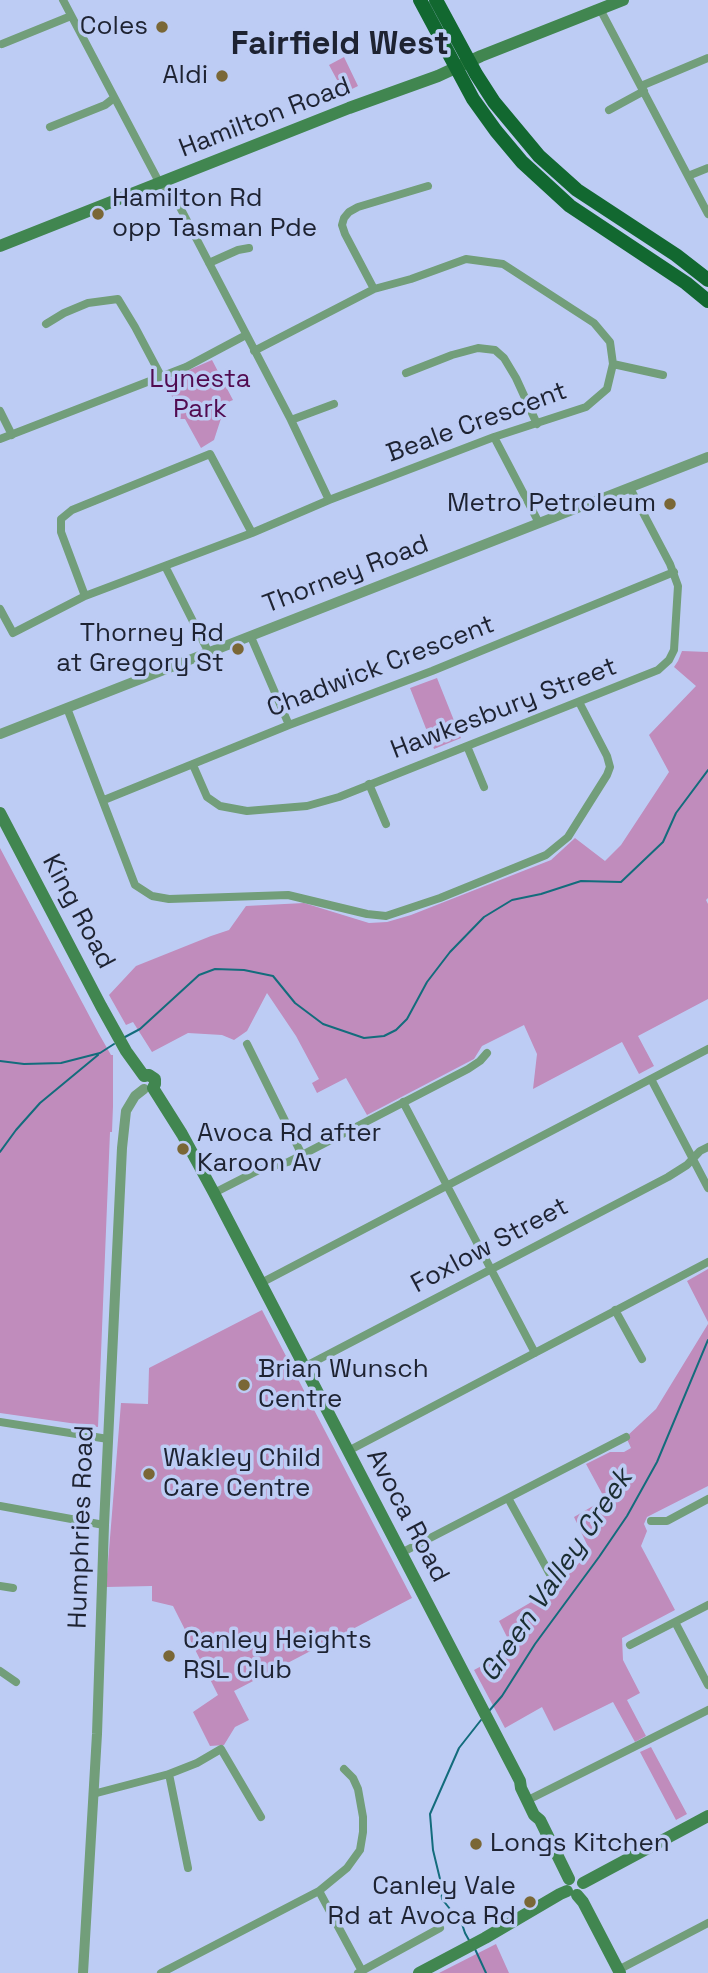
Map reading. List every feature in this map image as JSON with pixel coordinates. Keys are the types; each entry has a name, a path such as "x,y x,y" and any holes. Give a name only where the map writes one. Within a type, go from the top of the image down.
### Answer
{"highway":[{"path":"420,0 473,99 522,162 570,206 678,277 708,301"},
{"path":"436,0 495,102 539,156 577,190 676,255 708,280"}],"main road":[{"name":"Hamilton Road","path":"0,246 349,108 394,93 623,0"},
{"name":"King Road","path":"0,813 116,1032"},
{"name":"Avoca Road","path":"116,1032 147,1084 183,1134 494,1731 534,1815 540,1820"},
{"name":"Avoca Road","path":"520,1782 526,1786 539,1811 540,1820 571,1888 619,1972"},
{"path":"419,1973 571,1888 583,1892 583,1882 708,1816"}],"street":[{"path":"63,0 159,182 172,192 291,420 328,500"},
{"path":"600,9 708,214"},
{"path":"2,44 71,16"},
{"path":"609,110 642,89 708,58"},
{"path":"50,127 104,105 114,98"},
{"path":"688,176 708,168"},
{"path":"374,289 345,234 342,225 344,218 358,207 428,186"},
{"path":"209,263 249,248"},
{"path":"254,351 374,289 466,259 503,264 594,323 610,342 613,364 663,375"},
{"path":"46,324 88,303 118,299 162,376"},
{"path":"0,439 186,367 246,335"},
{"path":"406,373 478,348 495,350 504,358 516,378 537,424"},
{"name":"Beale Crescent","path":"0,609 13,633 85,596 252,533 328,500 494,437 586,407 607,389 613,364"},
{"path":"291,420 334,404"},
{"path":"0,411 12,435"},
{"path":"494,437 539,523"},
{"path":"85,596 61,532 61,519 72,510 209,454 252,533"},
{"name":"Thorney Road","path":"0,734 708,457"},
{"name":"Hawkesbury Street","path":"193,765 207,797 220,806 247,811 307,806 653,673 669,660 675,646 678,586 674,572 630,488"},
{"path":"165,566 209,653"},
{"name":"Chadwick Crescent","path":"104,800 674,572"},
{"path":"251,636 289,725"},
{"path":"67,708 135,886 152,896 169,899 288,895 367,915 386,916 440,898 550,853 573,831 611,767 579,702"},
{"path":"467,746 484,787"},
{"path":"369,784 386,824"},
{"path":"247,1044 302,1155"},
{"path":"261,1283 708,1049"},
{"path":"214,1193 259,1170 302,1155 468,1069 487,1053"},
{"path":"651,1079 708,1188"},
{"name":"Humphries Road","path":"83,1973 97,1734 123,1130 126,1111 147,1084"},
{"path":"403,1102 535,1353"},
{"name":"Foxlow Street","path":"304,1367 668,1177 708,1147"},
{"path":"348,1451 708,1262"},
{"path":"615,1310 642,1359"},
{"path":"0,1422 108,1439"},
{"path":"401,1553 626,1437"},
{"path":"508,1498 557,1587"},
{"path":"651,1521 667,1521 708,1499"},
{"path":"0,1506 104,1525"},
{"path":"0,1586 13,1588"},
{"path":"630,1645 708,1605"},
{"path":"675,1622 708,1685"},
{"path":"0,1671 16,1682"},
{"path":"532,1798 708,1710"},
{"path":"93,1794 169,1774 197,1763 221,1749 261,1817"},
{"path":"161,1973 319,1891 346,1868 360,1850 363,1832 358,1789 353,1778 344,1769"},
{"path":"169,1774 188,1868"},
{"path":"319,1891 360,1972 440,1928"},
{"path":"619,1972 708,1923"}],"green space":[{"path":"344,57 358,86 344,93 329,65"},
{"name":"Lynesta Park","path":"212,360 233,400 226,403 214,440 201,448 185,419 180,419 166,380"},
{"path":"682,651 708,652 708,999 638,1036 654,1066 639,1074 622,1042 533,1089 537,1054 524,1025 482,1046 474,1059 367,1115 346,1078 317,1093 312,1083 319,1079 296,1036 267,993 247,1031 234,1040 222,1035 188,1033 152,1052 133,1022 126,1025 109,995 136,966 229,930 246,906 304,903 369,923 387,922 551,860 575,838 605,861 621,845 669,772 649,735 696,686 674,667"},
{"path":"437,678 461,738 434,749 410,688"},
{"path":"0,848 99,1034 113,1055 112,1132 98,1427 0,1413"},
{"path":"708,1269 708,1322 687,1281"},
{"path":"262,1310 412,1598 234,1691 249,1720 235,1727 224,1745 210,1746 193,1712 218,1695 173,1606 152,1601 152,1586 106,1587 121,1403 148,1404 149,1368"},
{"path":"708,1324 708,1486 647,1517 644,1524 647,1531 641,1546 675,1610 622,1638 623,1660 640,1693 627,1700 646,1736 635,1742 613,1702 554,1731 542,1707 505,1728 474,1670 513,1649 499,1621 557,1587 590,1551 574,1517 605,1499 586,1464 610,1452 624,1452 631,1448 626,1437 656,1409"},
{"path":"651,1747 687,1814 676,1820 640,1752"},
{"path":"496,1944 509,1973 439,1973"}],"waterway":[{"path":"125,1037 140,1029 199,975 215,969 244,970 273,976 295,1003 323,1024 364,1038 384,1036 396,1030 407,1019 427,982 450,952 484,917 512,900 581,881 621,882 663,842 676,813 708,770"},
{"path":"0,1061 24,1064 61,1063 100,1053 114,1044"},
{"path":"0,1152 40,1103 98,1055"},
{"name":"Green Valley Creek","path":"489,1711 627,1516 657,1462 708,1340"},
{"path":"470,1942 459,1915 442,1899 430,1814 459,1748 481,1720"},
{"name":"Green Valley Creek","path":"475,1949 486,1973"}],"place":[{"name":"Coles","path":"162,27"},
{"name":"Aldi","path":"222,76"},
{"name":"Hamilton Rd opp Tasman Pde","path":"98,214"},
{"name":"Metro Petroleum","path":"670,504"},
{"name":"Thorney Rd at Gregory St","path":"238,649"},
{"name":"Avoca Rd after Karoon Av","path":"183,1149"},
{"name":"Brian Wunsch Centre","path":"244,1385"},
{"name":"Wakley Child Care Centre","path":"149,1474"},
{"name":"Canley Heights RSL Club","path":"169,1656"},
{"name":"Longs Kitchen","path":"476,1844"},
{"name":"Canley Vale Rd at Avoca Rd","path":"530,1902"}],"district":[{"name":"Fairfield West","path":"340,45"}]}
